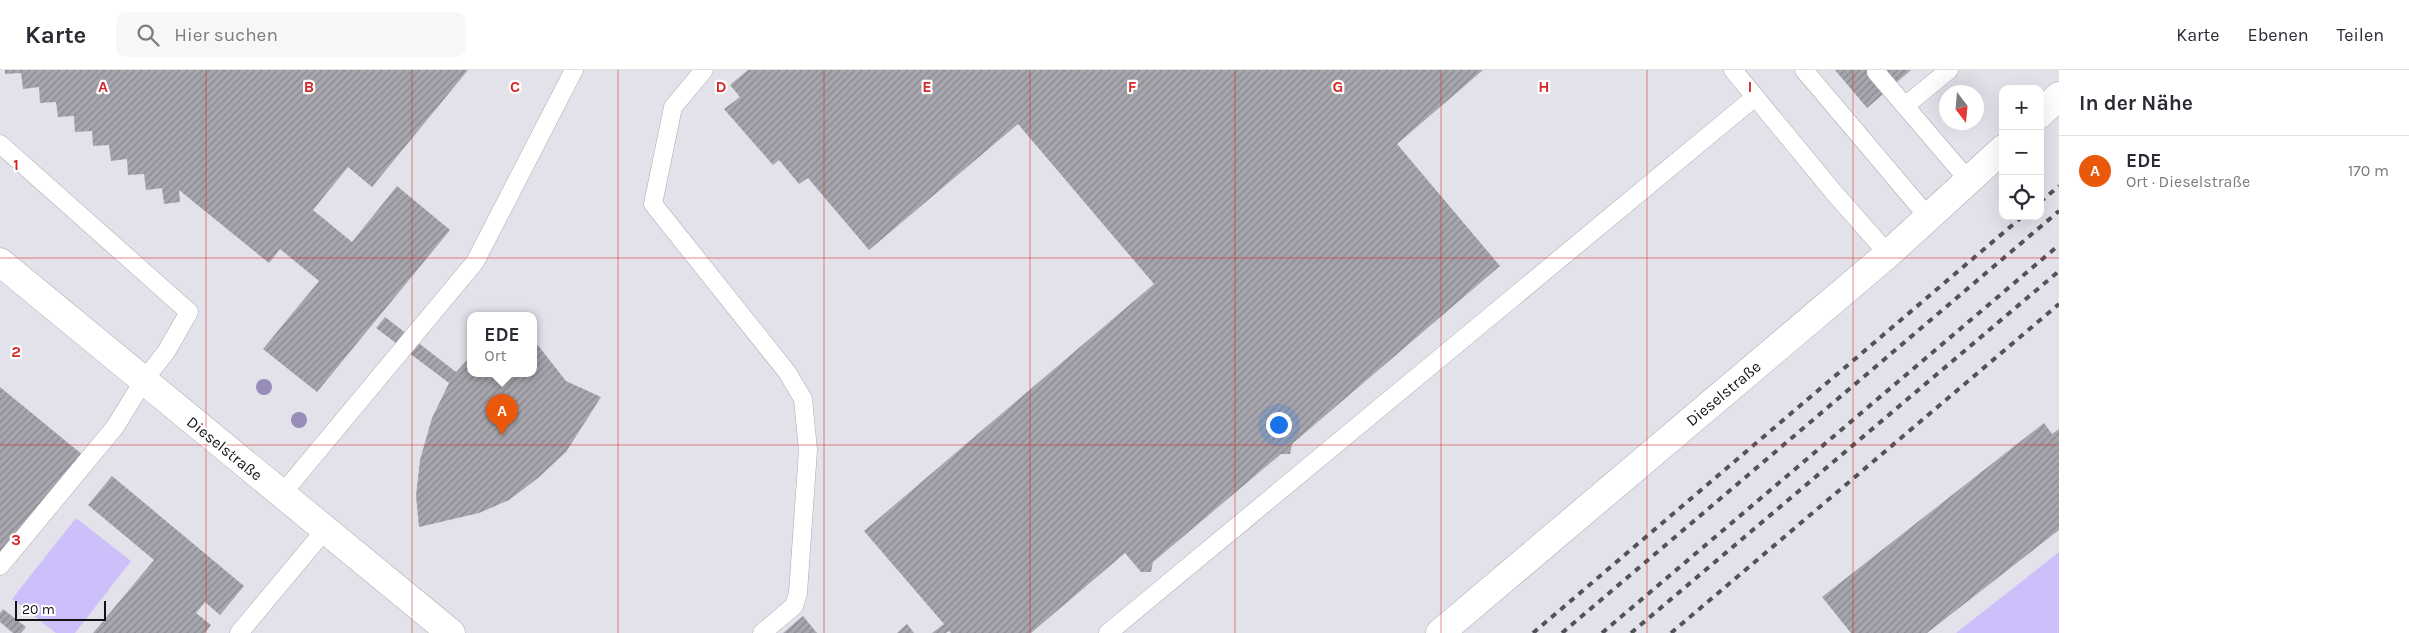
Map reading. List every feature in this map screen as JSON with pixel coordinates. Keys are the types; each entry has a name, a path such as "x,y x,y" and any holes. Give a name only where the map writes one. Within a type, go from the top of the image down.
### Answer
{"street":[{"path":"2044,110 2059,96"},
{"name":"Dieselstraße","path":"1440,633 1888,254 1999,153"},
{"name":"Dieselstraße","path":"0,262 451,633"}],"lane":[{"path":"282,494 474,262 574,70"},
{"path":"704,70 672,107 653,204 787,372 803,400 808,450 798,593 794,606 762,633"},
{"path":"1733,70 1888,254"},
{"path":"1804,70 1928,218"},
{"path":"1905,106 1950,70"},
{"path":"1876,72 1969,181"},
{"path":"1108,633 1755,97"},
{"path":"0,144 190,312 166,352 144,380 115,427 0,566"},
{"path":"239,633 325,530"}],"shaded area":[{"path":"76,518 131,561 75,633 56,633 12,599"},
{"path":"2059,552 2059,633 1956,633"}],"building":[{"path":"5,70 468,70 372,187 348,167 313,210 352,242 397,186 450,230 317,392 263,349 319,281 280,249 269,263 179,190 180,202 164,204 162,188 146,190 144,174 128,175 127,159 111,161 109,145 93,146 92,131 75,132 74,116 58,117 56,102 40,103 39,87 23,89 21,73 5,74"},
{"path":"748,70 1483,70 1397,144 1500,266 1292,444 1290,454 1281,454 1153,562 1151,572 1141,572 1125,553 1031,633 951,633 949,631 946,633 932,633 944,624 864,531 1154,284 1018,124 869,250 808,178 799,184 779,160 773,165 724,109 740,97 730,85"},
{"path":"1835,70 1911,70 1867,108"},
{"path":"385,317 456,372 467,360 467,377 537,377 537,344 566,381 601,397 566,452 538,478 509,500 479,513 419,527 416,496 420,460 432,418 449,383 376,328"},
{"path":"0,387 84,456 0,558"},
{"path":"2044,423 2052,434 2059,429 2059,530 1927,633 1851,633 1822,597"},
{"path":"112,476 244,586 220,615 205,602 196,613 211,625 205,633 93,633 154,560 88,505"},
{"path":"3,609 26,627 21,633 13,633 0,622 0,613"},
{"path":"803,616 817,633 783,633"},
{"path":"907,624 914,633 897,633"}],"railway":[{"path":"2044,199 2059,186"},
{"path":"1562,633 2059,211"},
{"path":"1533,633 2018,220"},
{"path":"1602,633 2059,245"},
{"path":"1631,633 2059,271"},
{"path":"1671,633 2059,304"}],"place":[{"name":"EDE","path":"502,435"}]}
